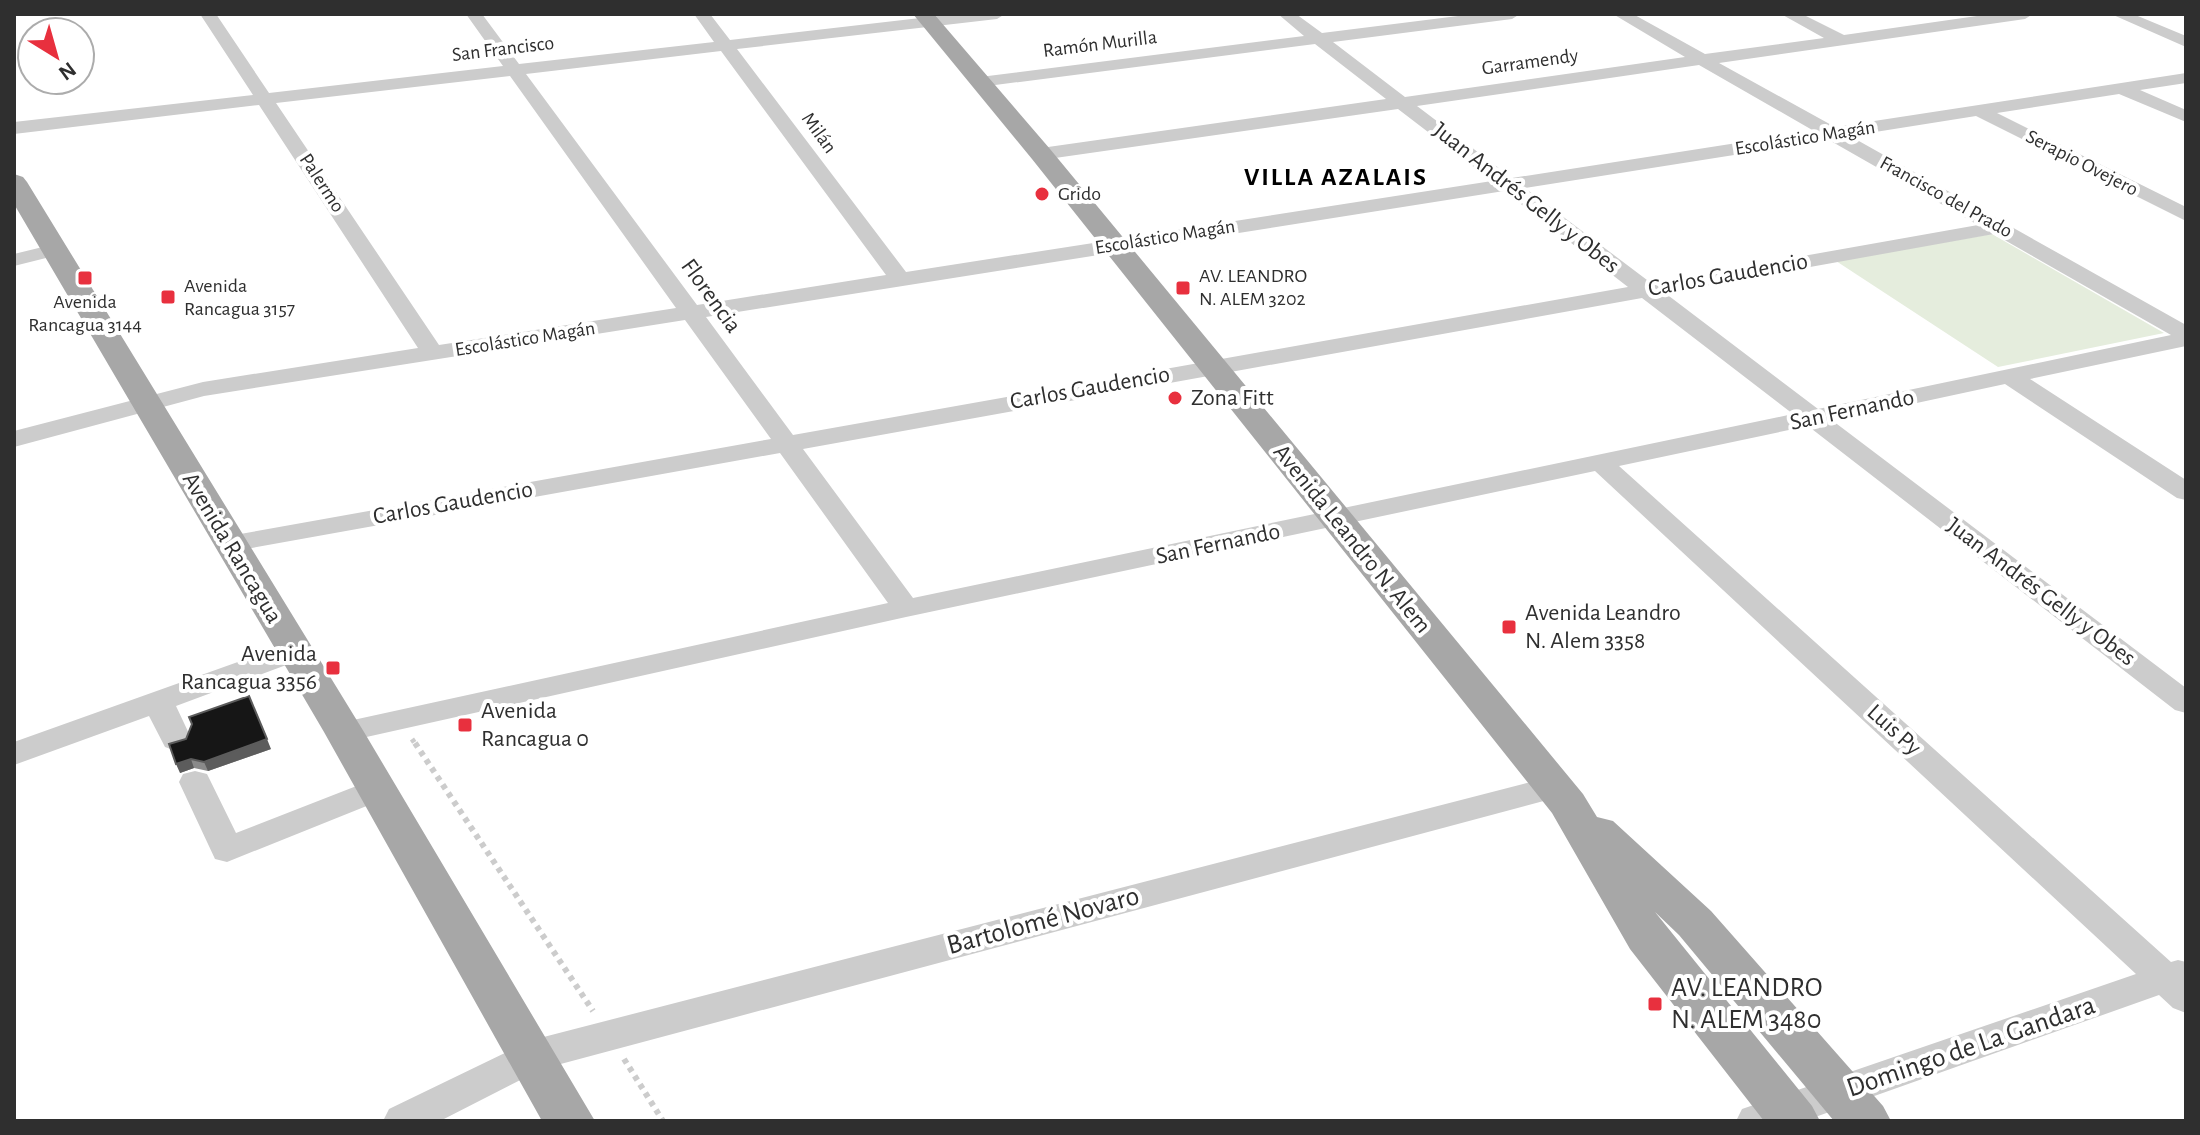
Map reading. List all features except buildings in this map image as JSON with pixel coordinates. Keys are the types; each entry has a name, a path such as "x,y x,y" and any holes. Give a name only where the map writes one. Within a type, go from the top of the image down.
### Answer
{"main road":[{"name":"Avenida Leandro N. Alem","path":"926,18 1041,154 1561,796 1695,923 1853,1107"},
{"name":"Avenida Rancagua","path":"14,182 344,732 569,1121"},
{"name":"Avenida Leandro N. Alem","path":"1561,796 1646,937 1778,1118"}],"street":[{"name":"Palermo","path":"208,14 433,353"},
{"name":"Florencia","path":"474,14 906,608"},
{"name":"Milán","path":"702,14 900,279"},
{"name":"San Francisco","path":"14,128 727,46 926,18 997,14"},
{"name":"Juan Andrés Gelly y Obes","path":"1286,14 2186,703"},
{"name":"Ramón Murilla","path":"980,82 1512,14"},
{"name":"Francisco del Prado","path":"1621,14 1999,227 2186,337"},
{"path":"1789,14 1842,40"},
{"name":"Garramendy","path":"1041,154 1842,40 1963,18 2025,14"},
{"path":"2128,15 2186,28"},
{"path":"2128,15 2186,42"},
{"name":"Escolástico Magán","path":"14,439 203,389 2186,78"},
{"path":"2120,88 2186,117"},
{"name":"Serapio Ovejero","path":"1979,111 2186,215"},
{"name":"Carlos Gaudencio","path":"229,544 1999,227"},
{"path":"14,260 55,250"},
{"name":"San Fernando","path":"344,732 906,608 1814,419 2186,337"},
{"path":"2009,376 2186,492"},
{"name":"Luis Py","path":"1601,463 2179,983"},
{"path":"14,754 294,651"},
{"path":"158,701 176,740"},
{"path":"195,782 227,850 377,789"},
{"name":"Bartolomé Novaro","path":"403,1121 532,1056 1561,796"},
{"name":"Domingo de La Gandara","path":"1778,1118 1853,1107 2179,983"}],"path":[{"path":"398,718 663,1121"}],"green space":[{"path":"1992,234 2164,333 1998,367 1836,261"}],"place":[{"name":"Grido","path":"1042,194"},
{"name":"Avenida Rancagua 3144","path":"85,278"},
{"name":"AV. LEANDRO N. ALEM 3202","path":"1183,288"},
{"name":"Avenida Rancagua 3157","path":"168,297"},
{"name":"Zona Fitt","path":"1175,398"},
{"name":"Avenida Leandro N. Alem 3358","path":"1509,627"},
{"name":"Avenida Rancagua 3356","path":"333,668"},
{"name":"Avenida Rancagua 0","path":"465,725"},
{"name":"AV. LEANDRO N. ALEM 3480","path":"1655,1004"}],"district":[{"name":"VILLA AZALAIS","path":"1336,177"}]}
